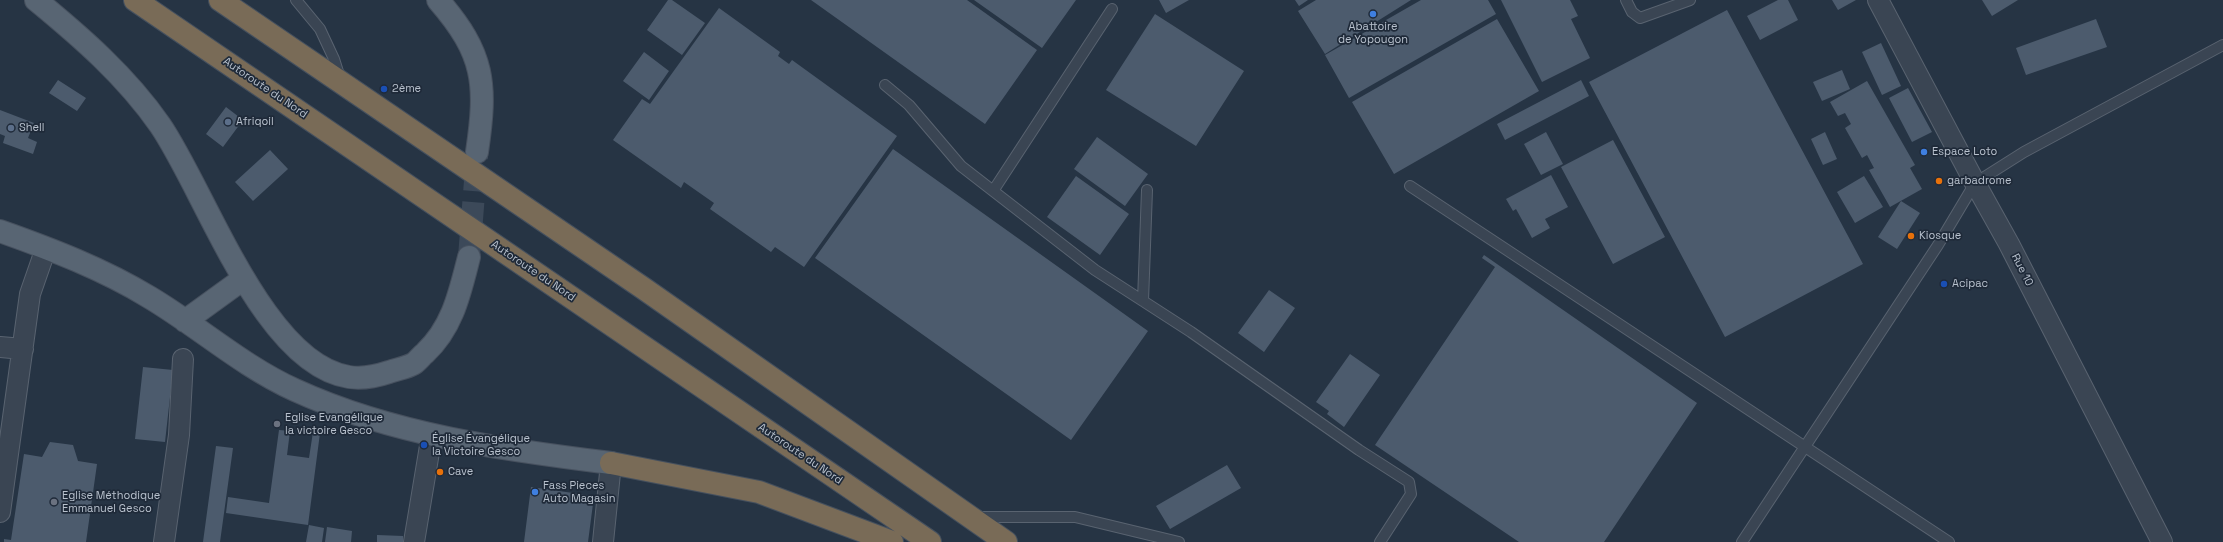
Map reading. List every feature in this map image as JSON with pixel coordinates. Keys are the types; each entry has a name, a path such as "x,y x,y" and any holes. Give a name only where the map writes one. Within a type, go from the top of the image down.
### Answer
{"highway":[{"name":"Autoroute du Nord","path":"135,0 930,542"},
{"path":"220,0 643,288 1006,542"},
{"path":"611,464 759,492 892,542"}],"main road":[{"path":"36,0 97,52 132,90 160,126 243,279 282,333 307,356 325,369 348,377 375,377 413,364 436,342 457,305 468,256"},
{"path":"438,0 459,24 476,58 482,81 481,123 477,152"},
{"path":"0,232 46,248 114,278 149,297 235,355 294,390 366,417 432,434 518,452 611,464"},
{"path":"185,321 243,279"}],"street":[{"name":"Rue 10","path":"1878,0 2009,244 2162,542"},
{"path":"0,512 30,294 46,248"},
{"path":"0,347 23,349"},
{"path":"164,542 179,435 183,359"},
{"path":"414,542 432,434"},
{"path":"603,542 611,464"}],"lane":[{"path":"296,0 320,29 334,59 342,83"},
{"path":"1626,0 1632,12 1640,18 1690,0"},
{"path":"994,191 1112,10"},
{"path":"1742,542 1938,245 1975,183 2024,152 2223,45"},
{"path":"885,85 909,105 961,166 1095,270 1191,332 1359,450 1409,482 1411,494 1380,542"},
{"path":"1410,186 1805,445 1949,542"},
{"path":"1143,301 1147,190"},
{"path":"970,517 1075,517 1179,542"}],"building":[{"path":"668,0 672,0 705,23 682,55 647,30"},
{"path":"811,0 967,0 1037,50 985,124"},
{"path":"974,0 1076,0 1042,48"},
{"path":"1159,0 1189,0 1166,13"},
{"path":"1295,0 1308,0 1299,6"},
{"path":"1316,0 1411,0 1325,54 1298,11"},
{"path":"1421,0 1488,0 1496,14 1349,98 1325,55"},
{"path":"1501,0 1570,0 1578,16 1571,19 1590,58 1542,82"},
{"path":"1778,0 1788,0 1798,20 1760,40 1747,16"},
{"path":"1832,0 1856,0 1838,10"},
{"path":"1982,0 2018,0 1992,16"},
{"path":"719,8 780,52 778,56 789,64 792,60 897,136 804,267 775,247 771,252 710,209 714,203 684,182 681,188 613,140 642,99 650,104"},
{"path":"1727,10 1863,264 1725,337 1589,82"},
{"path":"1155,14 1244,71 1196,146 1106,90"},
{"path":"1497,19 1539,91 1394,174 1352,102"},
{"path":"2096,19 2107,47 2026,75 2016,48"},
{"path":"1881,43 1901,86 1882,95 1862,52"},
{"path":"644,52 669,71 649,100 623,81"},
{"path":"1842,70 1850,89 1822,101 1813,82"},
{"path":"58,80 86,98 77,111 49,93"},
{"path":"1581,80 1589,96 1505,140 1497,124"},
{"path":"1867,81 1915,165 1910,168 1922,189 1890,207 1869,170 1874,168 1867,155 1862,158 1845,128 1851,124 1845,113 1838,116 1830,102"},
{"path":"1908,88 1932,132 1912,142 1889,98"},
{"path":"226,107 243,120 223,147 206,134"},
{"path":"0,110 34,123 28,138 37,142 33,154 3,143 5,136 0,134"},
{"path":"1546,132 1563,164 1541,175 1524,144"},
{"path":"1825,132 1837,159 1823,165 1811,139"},
{"path":"1097,137 1148,174 1125,206 1074,169"},
{"path":"1613,140 1665,237 1613,264 1561,167"},
{"path":"893,149 1148,331 1071,440 815,258"},
{"path":"270,150 288,169 253,201 235,182"},
{"path":"1551,175 1568,207 1545,219 1550,228 1532,238 1516,209 1513,211 1506,199"},
{"path":"1076,176 1129,214 1100,255 1047,217"},
{"path":"1864,176 1883,207 1855,223 1837,192"},
{"path":"1901,201 1920,213 1897,249 1878,237"},
{"path":"1484,255 1697,403 1604,542 1519,542 1375,445 1495,267 1482,258"},
{"path":"1269,290 1295,308 1264,352 1238,333"},
{"path":"1350,354 1380,375 1344,427 1327,414 1329,411 1316,402"},
{"path":"143,367 173,370 165,442 135,439"},
{"path":"279,430 290,431 287,455 309,458 313,432 320,433 308,525 226,513 228,497 269,503"},
{"name":"Eglise Méthodique Emmanuel Gesco","path":"50,442 73,445 78,461 97,464 86,542 4,542 4,539 11,540 24,454 42,457"},
{"path":"216,446 233,448 220,542 203,542"},
{"path":"1227,465 1241,488 1170,529 1156,506"},
{"path":"531,487 594,496 588,542 524,542"},
{"path":"309,525 324,528 322,542 306,542"},
{"path":"327,527 352,531 351,542 325,542"},
{"path":"377,535 403,536 403,542 377,542"}],"tunnel":[{"path":"469,257 477,156"}],"place":[{"name":"Abattoire de Yopougon","path":"1373,14"},
{"name":"2ème","path":"384,89"},
{"name":"Afriqoil","path":"228,122"},
{"name":"Shell","path":"11,128"},
{"name":"Espace Loto","path":"1924,152"},
{"name":"garbadrome","path":"1939,181"},
{"name":"Kiosque","path":"1911,236"},
{"name":"Acipac","path":"1944,284"},
{"name":"Eglise Evangélique la victoire Gesco","path":"277,424"},
{"name":"Église Évangélique la Victoire Gesco","path":"424,445"},
{"name":"Cave","path":"440,472"},
{"name":"Fass Pieces Auto Magasin","path":"535,492"},
{"name":"Eglise Méthodique Emmanuel Gesco","path":"54,502"}]}
